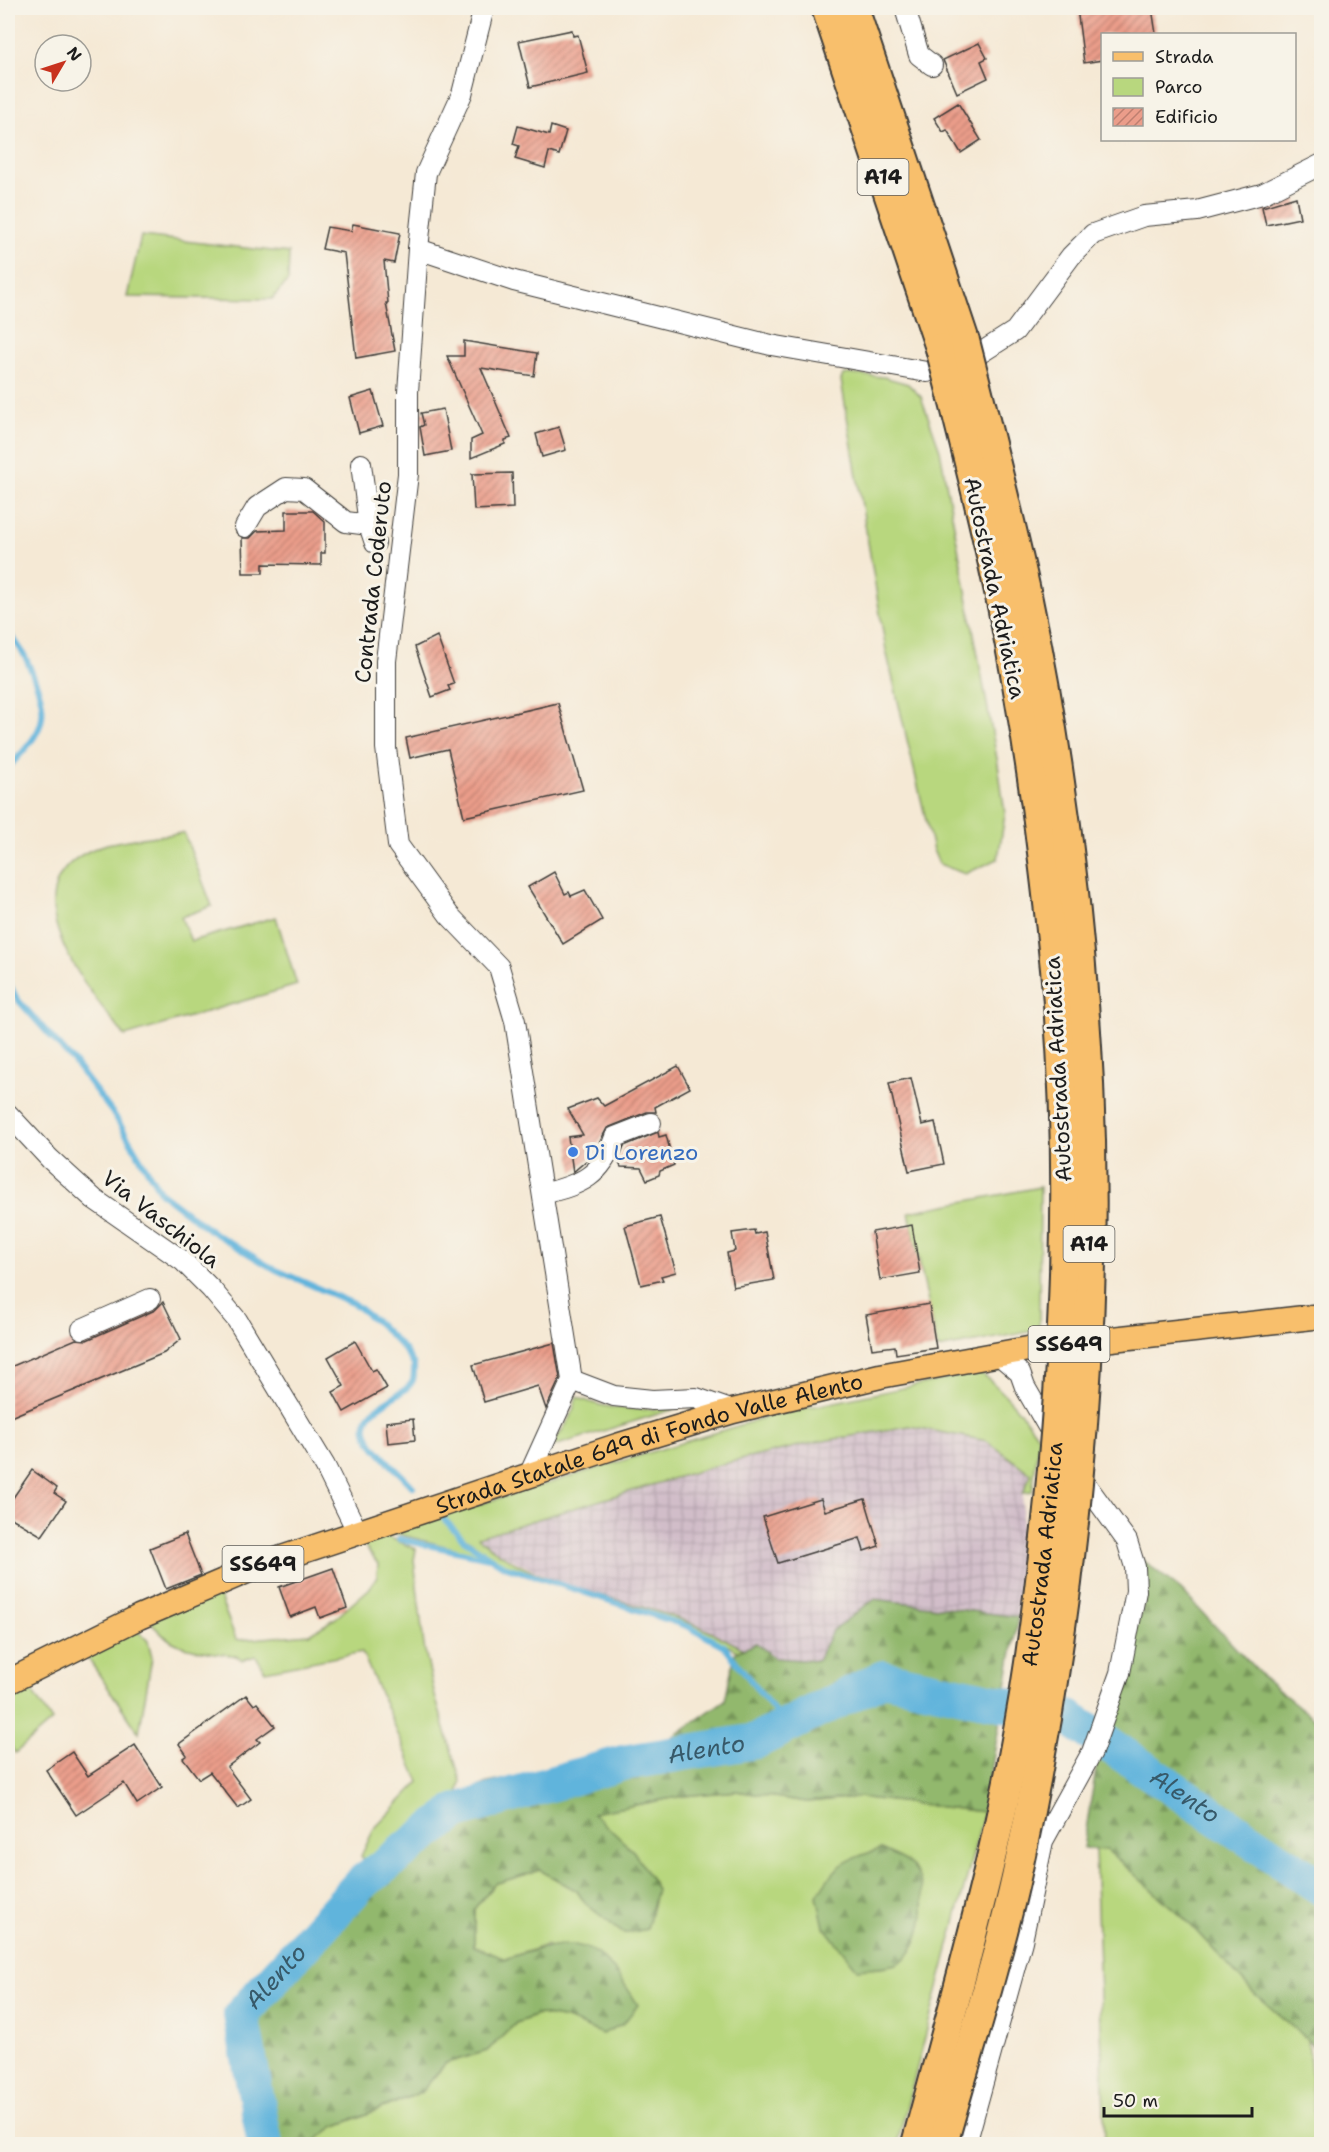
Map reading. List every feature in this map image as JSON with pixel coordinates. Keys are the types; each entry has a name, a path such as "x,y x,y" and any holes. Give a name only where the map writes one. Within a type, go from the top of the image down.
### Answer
{"highway":[{"name":"Autostrada Adriatica","path":"826,8 962,347 1030,770 1055,972 1063,1107 1065,1195 1061,1353 1028,1665 989,1876 916,2145"},
{"name":"Autostrada Adriatica","path":"854,8 1000,474 1029,605 1053,744 1080,966 1089,1085 1090,1185 1086,1372 1072,1526 1053,1674 1015,1881 943,2145"}],"main road":[{"name":"Strada Statale 649 di Fondo Valle Alento","path":"8,1682 211,1584 357,1531 733,1412 869,1378 1038,1347 1322,1316"}],"street":[{"name":"Contrada Coderuto","path":"484,8 462,94 426,173 408,392 408,474 386,661 386,748 398,845 449,915 499,967 515,1021 572,1380"},
{"path":"905,8 919,55 932,65"},
{"path":"962,347 1015,331 1071,256 1093,234 1144,216 1197,211 1262,194 1322,164"},
{"path":"418,249 514,281 771,345 927,372"},
{"path":"245,527 258,507 286,488 304,489 346,522 372,534 361,464"},
{"name":"Via Vaschiola","path":"8,1114 50,1159 94,1199 183,1261 212,1289 237,1320 325,1466 357,1531"},
{"path":"543,1194 585,1180 605,1161 615,1137 651,1124"},
{"path":"82,1329 150,1299"},
{"path":"966,2145 1022,1941 1043,1842 1092,1752 1120,1673 1137,1591 1135,1567 1128,1541 1059,1447 1025,1387 1020,1373 998,1354"},
{"path":"529,1475 572,1380 614,1396 652,1400 696,1398 733,1412"}],"shaded area":[{"path":"909,1426 987,1441 1031,1474 1023,1493 1018,1617 948,1607 832,1631 817,1661 775,1658 756,1643 744,1649 690,1623 554,1580 497,1552 478,1537 715,1466 812,1443"}],"green space":[{"path":"141,236 289,253 288,281 272,299 127,297"},
{"path":"843,375 884,377 908,384 921,397 940,450 998,764 1005,814 998,859 965,874 939,864 933,850 886,650 841,380"},
{"path":"184,833 212,906 181,917 191,941 276,917 297,985 125,1036 87,986 70,958 58,931 53,904 58,880 75,859 107,844"},
{"path":"1040,1187 1039,1330 938,1349 909,1212"},
{"path":"980,1372 1012,1402 1039,1437 1032,1492 1023,1493 1031,1474 987,1441 909,1426 812,1443 715,1466 478,1537 500,1554 551,1580 504,1564 462,1536 443,1515 777,1414"},
{"path":"577,1397 615,1408 681,1407 551,1447 571,1417"},
{"path":"439,1516 462,1539 488,1557 390,1532"},
{"path":"383,1535 416,1549 414,1560 424,1646 435,1696 461,1782 455,1806 372,1868 361,1856 374,1829 419,1782 362,1652 265,1671 256,1656 242,1660 236,1656 187,1648 177,1644 158,1630 150,1620 218,1593 236,1639 310,1634 336,1618 370,1588 377,1577 378,1564 361,1541"},
{"path":"1139,1557 1181,1590 1266,1680 1321,1724 1321,1887 1101,1737 1148,1590 1145,1571"},
{"path":"561,1583 690,1623 744,1649 738,1651 679,1622"},
{"path":"874,1599 1018,1617 984,1812 858,1797 807,1802 736,1791 683,1796 593,1813 634,1852 657,1889 647,1929 624,1934 585,1903 577,1891 540,1870 494,1884 474,1909 474,1946 505,1959 552,1946 584,1947 610,1965 638,2005 624,2023 603,2034 567,2019 540,2014 516,2023 487,2051 446,2063 421,2092 334,2127 311,2144 275,2144 268,2102 251,2030 268,1992 391,1865 451,1822 457,1796 488,1783 621,1756 665,1742 725,1700 735,1653 756,1643 775,1658 817,1661 832,1631"},
{"path":"136,1629 148,1641 152,1657 139,1733 85,1654"},
{"path":"27,1684 52,1721 15,1753 8,1742 8,1693"},
{"path":"1101,1739 1321,1889 1321,2052 1254,1993 1187,1921 1107,1850 1083,1848"},
{"path":"736,1791 807,1802 858,1797 984,1812 897,2144 311,2144 334,2127 420,2093 446,2063 487,2051 516,2023 540,2014 567,2019 603,2034 547,1945 505,1959 474,1946 474,1909 494,1884 540,1870 577,1891 585,1903 624,1934 634,1852 592,1813 683,1796"},
{"path":"881,1849 910,1864 919,1877 923,1904 919,1933 907,1956 898,1963 884,1967 857,1969 824,1927 817,1896 830,1876 843,1864 858,1856"},
{"path":"1095,1849 1107,1850 1187,1921 1254,1993 1308,2039 1317,2144 1105,2144"}],"building":[{"path":"1077,8 1152,8 1156,33 1101,33 1101,60 1084,63"},
{"path":"572,30 573,36 578,35 588,73 530,87 519,41"},
{"path":"979,43 987,58 981,61 988,78 957,93 943,60"},
{"path":"958,103 981,140 961,153 947,130 943,132 934,118"},
{"path":"518,126 549,135 551,126 566,131 559,155 549,152 545,168 515,159 519,146 513,144"},
{"path":"1296,197 1300,218 1266,225 1262,207"},
{"path":"353,224 400,233 394,263 384,261 388,303 386,303 395,351 356,358 344,253 322,249 327,227 351,231"},
{"path":"464,341 537,353 534,376 481,368 511,438 505,440 505,444 471,458 471,440 482,435 447,356 464,356"},
{"path":"373,391 383,426 359,433 350,398"},
{"path":"443,409 451,451 425,456 420,427 424,425 421,413"},
{"path":"559,427 566,450 542,457 536,434"},
{"path":"512,473 513,508 474,510 472,474"},
{"path":"286,511 313,511 325,522 325,553 321,553 321,565 263,564 263,573 243,573 242,538 250,538 257,531 286,530"},
{"path":"437,636 454,684 448,686 450,690 432,697 415,647"},
{"path":"558,703 583,790 464,817 448,749 410,758 406,738"},
{"path":"554,872 565,894 569,892 571,896 585,890 602,920 563,944 528,887"},
{"path":"678,1066 690,1088 655,1107 656,1112 647,1112 607,1128 593,1155 573,1172 568,1137 583,1135 568,1109 597,1098 604,1106"},
{"path":"911,1078 922,1125 935,1122 944,1164 909,1171 889,1083"},
{"path":"658,1132 659,1137 666,1135 674,1165 647,1180 641,1168 621,1167 618,1161 624,1146"},
{"path":"660,1217 676,1272 661,1276 663,1280 641,1285 625,1226"},
{"path":"912,1225 920,1273 880,1280 872,1232"},
{"path":"754,1230 755,1234 765,1232 774,1280 733,1287 727,1253 735,1251 732,1233"},
{"path":"163,1302 181,1339 164,1353 8,1418 8,1368 76,1339 87,1340 155,1310"},
{"path":"929,1304 936,1348 896,1354 895,1346 872,1349 866,1315"},
{"path":"355,1341 372,1371 376,1369 387,1388 344,1412 333,1392 344,1386 328,1357"},
{"path":"554,1343 560,1378 546,1409 538,1386 484,1402 473,1365"},
{"path":"413,1419 415,1440 388,1443 386,1422"},
{"path":"32,1470 57,1488 54,1493 66,1501 42,1536 8,1516 8,1505"},
{"path":"821,1499 825,1511 865,1499 879,1546 864,1551 860,1538 778,1563 763,1517"},
{"path":"185,1534 201,1575 166,1589 150,1548"},
{"path":"333,1568 347,1608 320,1618 316,1607 290,1617 279,1587"},
{"path":"246,1695 254,1705 257,1703 275,1726 257,1739 260,1742 227,1767 251,1799 238,1808 210,1772 199,1779 183,1758 187,1755 179,1744"},
{"path":"135,1745 162,1787 137,1804 124,1783 76,1815 46,1770 72,1752 88,1776"}],"waterway":[{"path":"8,622 11,636"},
{"path":"8,633 25,656 42,703 42,715 36,735 8,768"},
{"path":"8,981 17,999 73,1061 115,1116 161,1193 211,1231 272,1268 354,1304 379,1324 403,1348 414,1365 413,1380 408,1387 372,1412 367,1420 366,1430 375,1448 413,1487"},
{"path":"442,1517 465,1541 504,1566 689,1627 724,1646 786,1726"},
{"path":"399,1539 489,1558"},
{"name":"Alento","path":"265,2144 241,2015 360,1884 457,1811 623,1763 756,1741 883,1678 1069,1718 1322,1888"}],"place":[{"name":"Di Lorenzo","path":"573,1152"}]}
